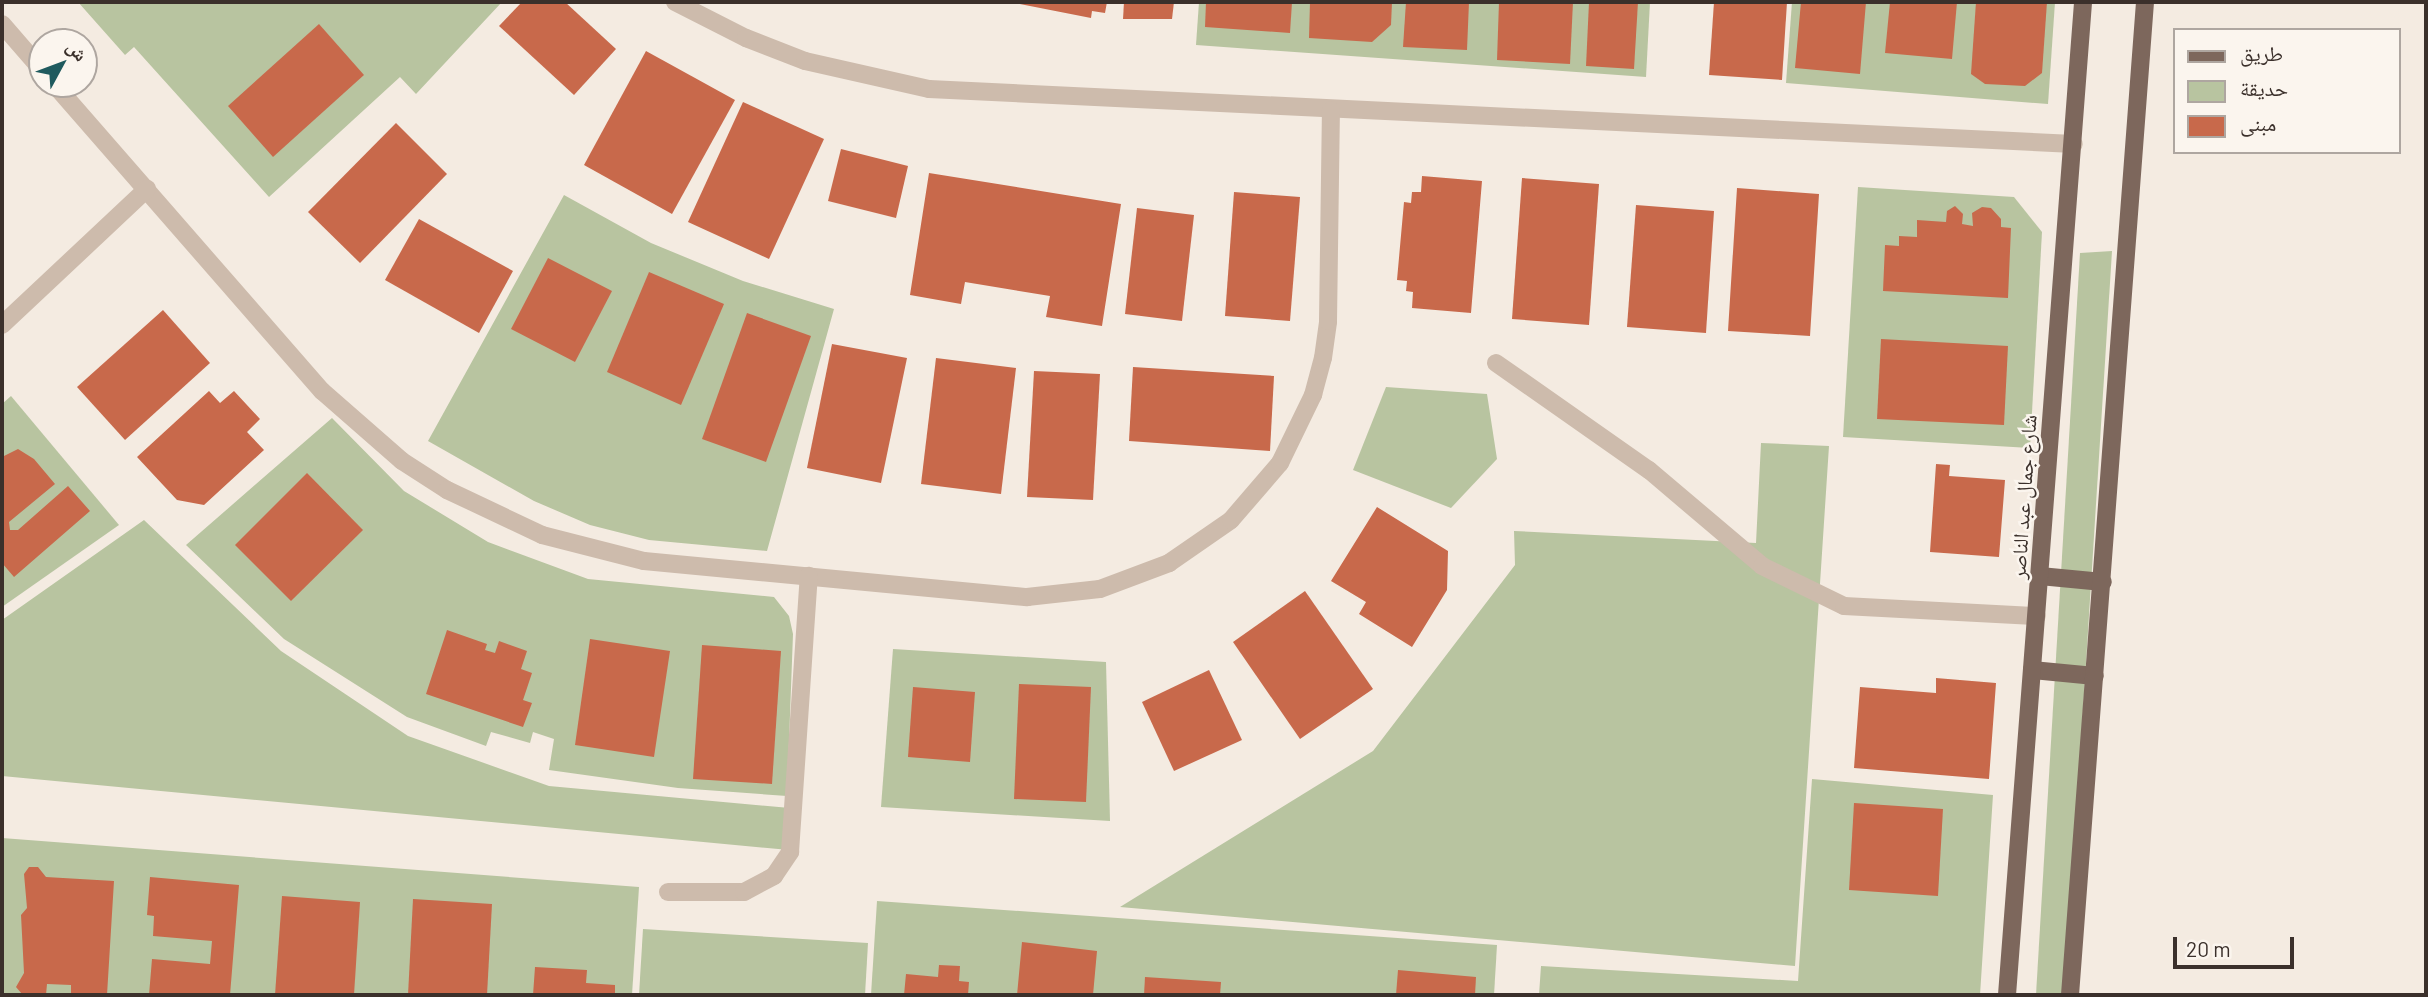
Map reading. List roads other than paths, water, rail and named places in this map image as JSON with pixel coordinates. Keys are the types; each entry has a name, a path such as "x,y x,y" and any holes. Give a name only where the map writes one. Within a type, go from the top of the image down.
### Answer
{"main road":[{"name":"شارع جمال عبد الناصر","path":"2007,995 2083,2"},
{"path":"2070,995 2104,582 2145,2"},
{"path":"2040,576 2104,582"},
{"path":"2032,670 2095,676"}],"street":[{"path":"675,2 746,38 805,61 929,89 2074,144"},
{"path":"2,24 28,54"},
{"path":"66,98 322,391 402,461 447,490 542,535 592,550 644,561 1027,597 1064,595 1136,578 1201,544 1231,520 1257,493 1298,430 1323,358 1328,321 1331,110"},
{"path":"2,325 146,189"},
{"path":"1496,363 1649,470 1762,566 1844,607 2036,616"},
{"path":"668,892 744,892 774,876 790,852 809,576"}]}
